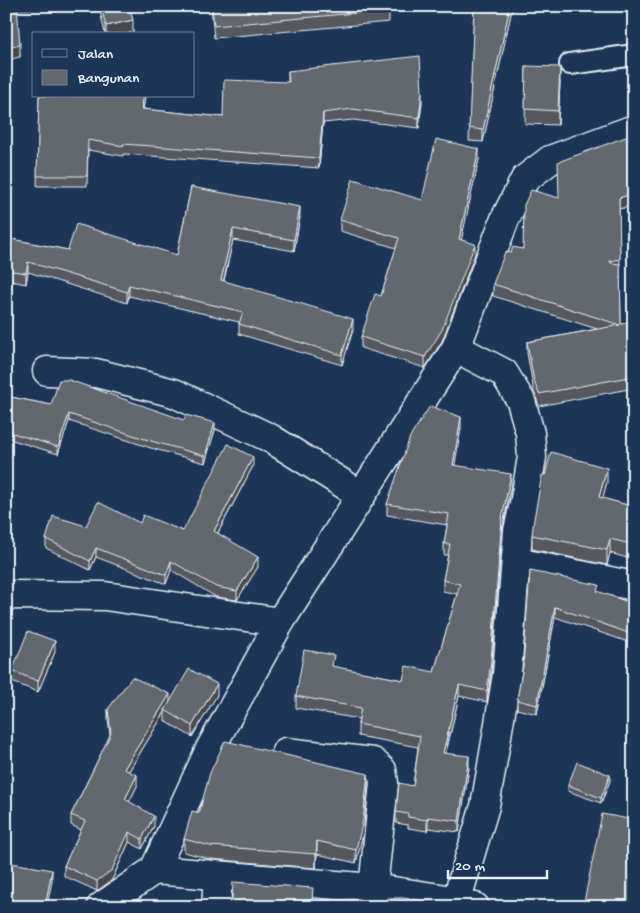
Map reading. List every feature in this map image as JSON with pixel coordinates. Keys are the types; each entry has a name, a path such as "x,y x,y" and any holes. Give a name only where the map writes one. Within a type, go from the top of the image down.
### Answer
{"street":[{"path":"101,907 154,870 210,749 280,622 456,348 504,219 525,179 550,160 634,130"},
{"path":"154,870 218,876 373,897 440,898 466,904 485,806 507,674 518,530 532,457 530,433 521,401 504,373 456,348"},
{"path":"47,371 96,373 174,393 270,438 361,495"},
{"path":"516,562 634,586"},
{"path":"6,595 105,596 280,622"},
{"path":"286,752 373,762 382,770 384,783 373,897"},
{"path":"216,907 218,876"}],"lane":[{"path":"570,64 634,55"}],"building":[{"path":"6,6 17,6 20,45 6,48"},
{"path":"101,6 130,6 133,20 106,26"},
{"path":"212,6 389,6 389,10 214,26"},
{"path":"474,6 510,6 483,130 469,128"},
{"path":"420,56 422,92 419,118 353,109 323,113 319,158 123,144 123,146 88,140 87,176 37,176 39,98 143,98 142,109 223,117 224,80 289,82 288,71"},
{"path":"526,66 560,67 558,111 525,109"},
{"path":"634,134 634,193 619,198 620,259 610,261 611,263 620,264 621,324 631,322 634,336 634,376 539,394 534,381 527,342 620,325 493,284 505,252 511,253 513,247 523,249 524,205 531,190 559,198 558,162"},
{"path":"436,139 479,149 459,239 475,244 442,330 425,357 361,337 375,294 381,296 399,238 340,220 353,179 422,200"},
{"path":"191,187 300,207 294,240 233,229 221,280 353,319 342,355 239,324 243,312 129,285 127,292 28,262 26,273 6,270 6,238 68,250 76,224 177,255"},
{"path":"59,380 69,380 184,420 186,415 215,423 205,456 151,441 69,414 58,447 6,431 6,396 51,405"},
{"path":"430,406 461,417 453,465 511,474 502,518 487,691 459,685 443,753 469,756 459,821 428,817 427,820 408,817 408,814 396,812 399,783 413,786 420,736 358,724 361,708 296,696 304,650 334,655 332,666 403,680 406,666 434,672 460,584 443,580 450,544 444,544 449,514 387,504 410,437"},
{"path":"228,444 253,457 214,531 258,557 237,591 216,587 171,561 166,575 96,548 90,561 46,539 53,516 86,526 98,502 140,523 143,515 183,531"},
{"path":"551,452 607,468 599,497 634,507 634,545 610,539 607,550 532,535 542,475 545,475"},
{"path":"530,571 599,585 597,591 634,604 634,635 555,607 537,705 517,700 523,666"},
{"path":"28,631 55,641 38,681 12,671"},
{"path":"189,669 217,684 192,726 165,710"},
{"path":"132,677 170,694 124,769 137,775 125,799 154,816 142,839 129,832 112,870 97,881 64,866 85,821 71,815 111,733 108,709"},
{"path":"225,741 368,774 363,820 356,850 317,841 316,854 210,846 184,839 192,811 199,813 210,773"},
{"path":"577,762 610,775 601,798 568,785"},
{"path":"602,814 634,820 634,907 583,907"},
{"path":"6,862 52,870 45,907 6,907"},
{"path":"233,882 313,888 312,901 359,899 364,907 227,907 232,898"},
{"path":"388,898 435,902 435,907 382,907"}]}
